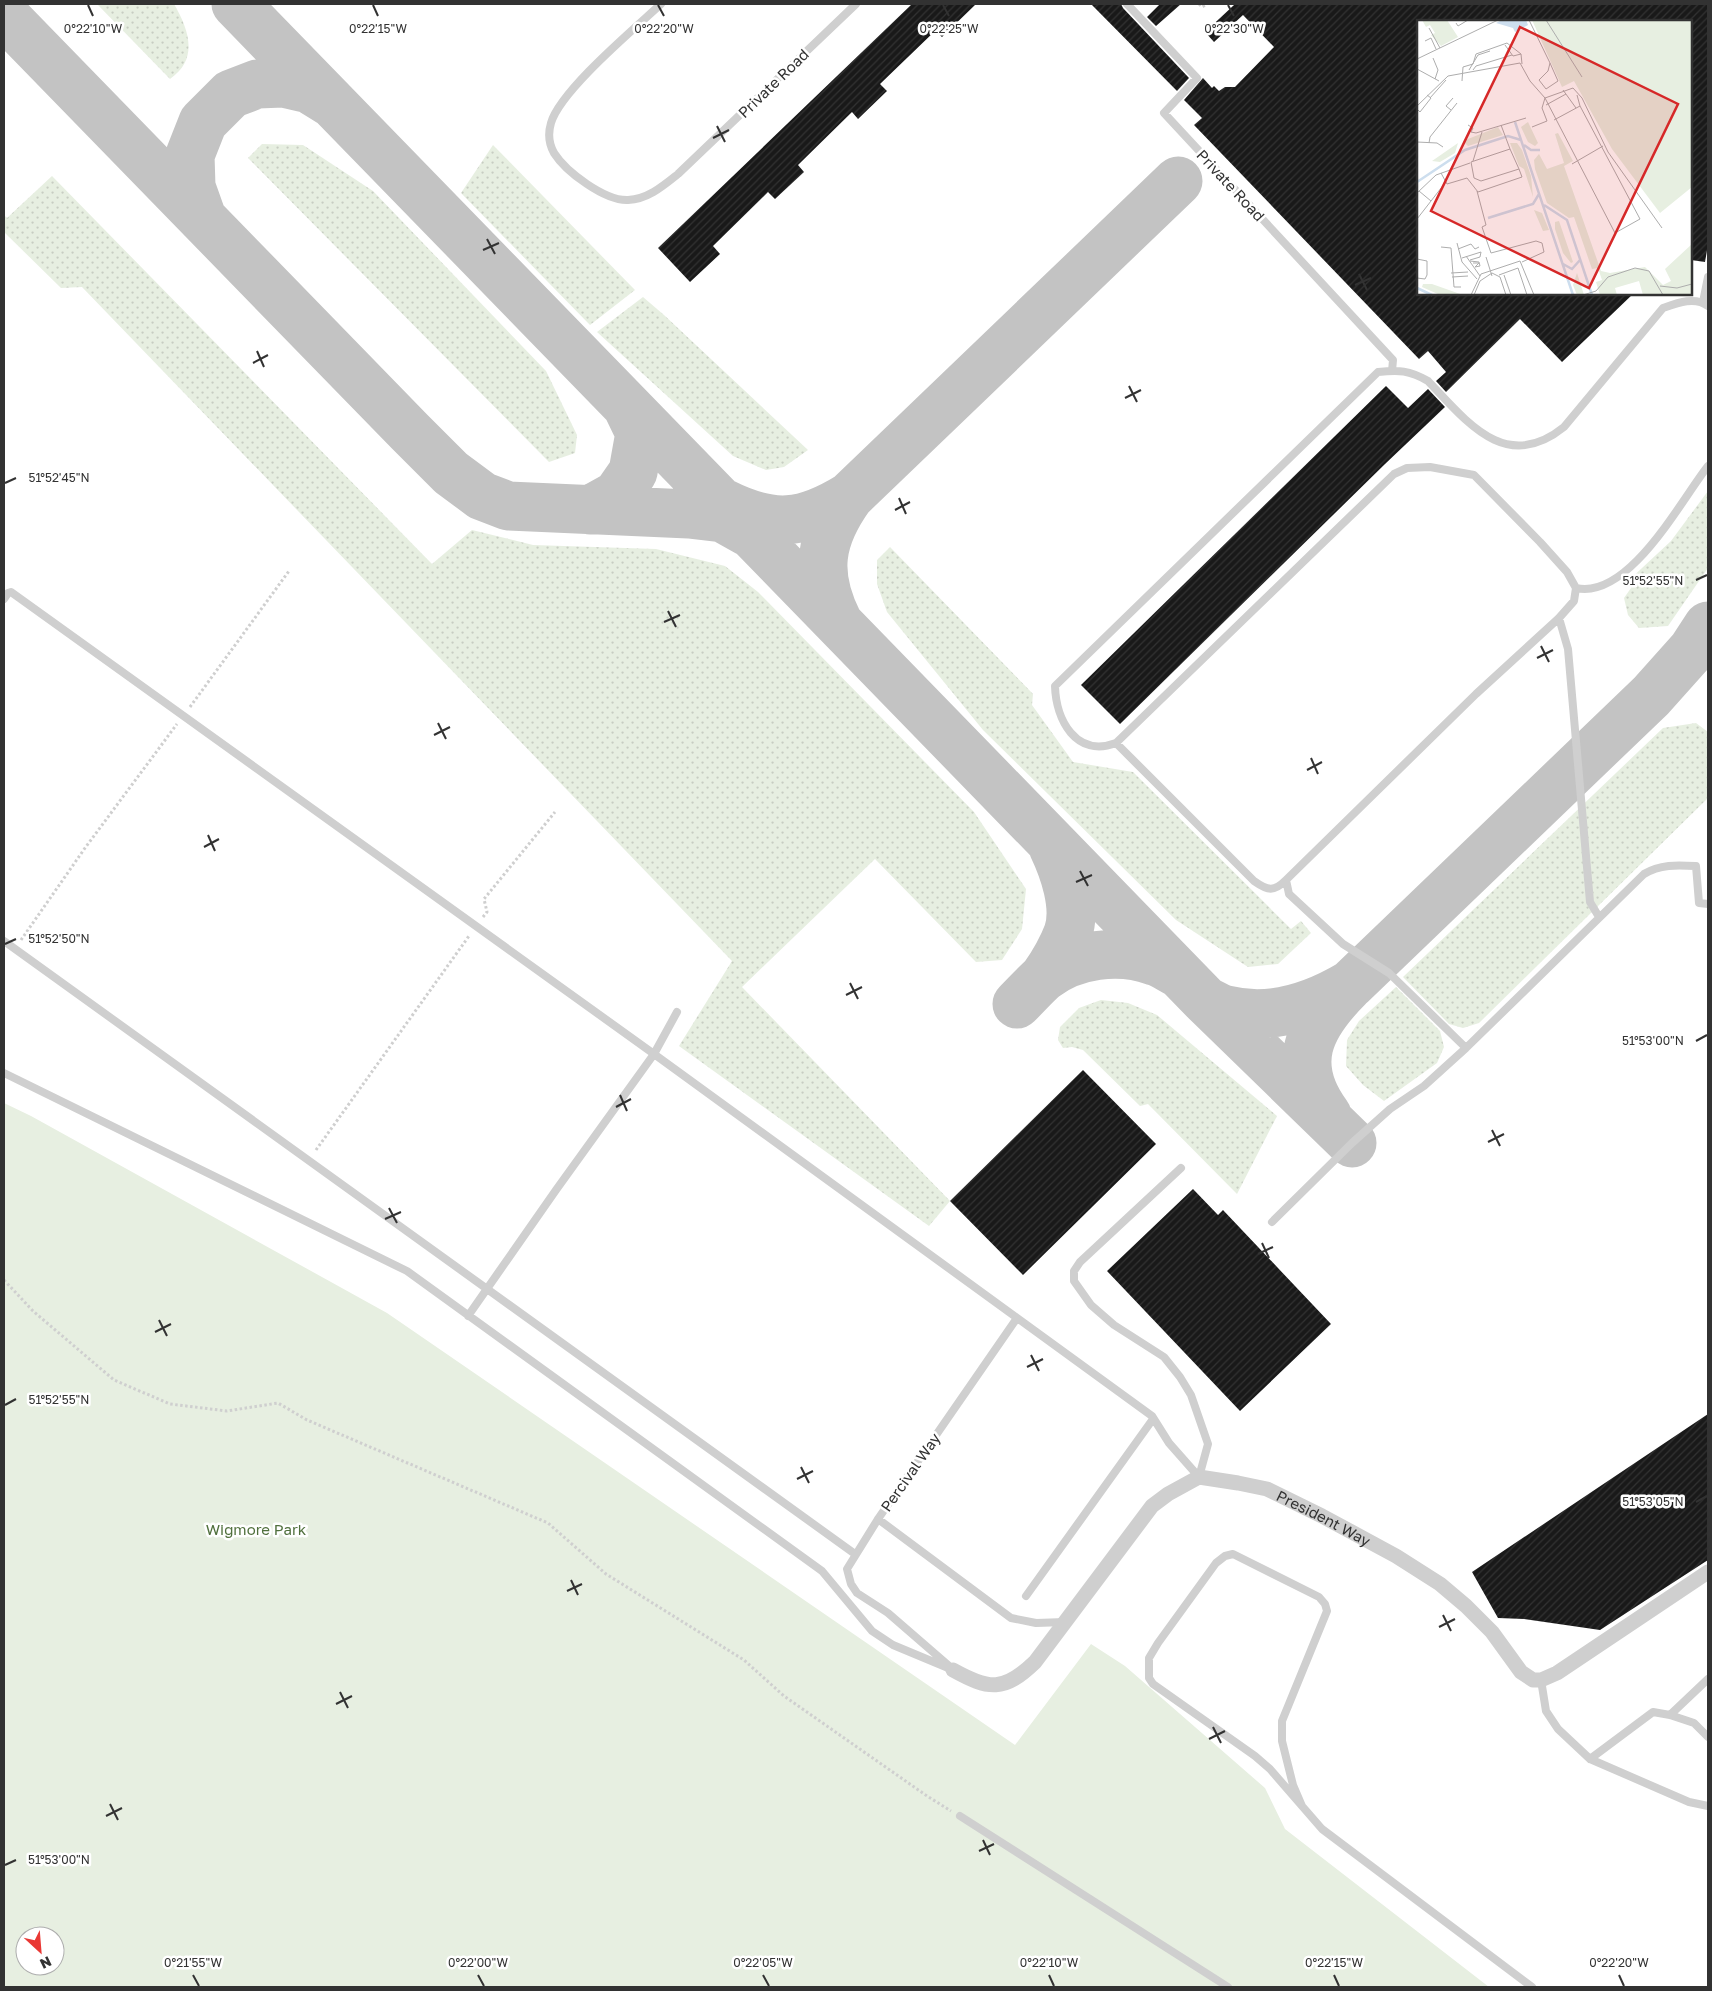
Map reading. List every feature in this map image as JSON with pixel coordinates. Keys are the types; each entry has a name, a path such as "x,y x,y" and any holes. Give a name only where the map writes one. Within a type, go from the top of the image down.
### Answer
{"street":[{"path":"953,1670 975,1682 992,1686 1007,1683 1022,1674 1035,1662 1152,1506 1168,1494 1199,1477"},
{"name":"President Way","path":"1199,1477 1238,1482 1267,1490 1322,1516 1396,1556 1440,1584 1466,1606 1492,1632 1521,1672 1533,1680 1541,1680"},
{"path":"1541,1680 1557,1673 1708,1572"}],"lane":[{"name":"Private Road","path":"661,4 570,93 554,114 550,124 550,144 561,162 581,180 614,199 638,199 650,194 678,174 856,4"},
{"name":"Private Road","path":"1127,4 1197,78 1164,113 1393,360 1392,371"},
{"path":"1116,743 1254,881 1265,889 1278,888 1476,694 1572,605 1576,588 1567,572 1474,476 1430,467 1407,468 1394,474 1116,743 1108,746 1092,747 1078,739 1062,721 1055,701 1055,686 1378,372 1400,370 1418,375 1428,381 1471,425 1486,436 1504,444 1529,446 1550,438 1564,427 1663,308 1681,301 1706,304 1708,277"},
{"path":"1576,588 1586,590 1597,589 1629,568 1667,527 1708,466"},
{"path":"4,598 11,592 654,1054 1152,1416 1169,1443 1199,1477"},
{"path":"1560,618 1568,649 1590,902 1600,917"},
{"path":"1272,1222 1384,1115 1424,1086 1466,1048 1644,874 1652,869 1664,866 1696,866 1699,903 1708,904"},
{"path":"1286,880 1289,894 1343,944 1389,972 1466,1048"},
{"path":"4,941 855,1554"},
{"path":"468,1316 654,1054 677,1012"},
{"path":"4,1073 407,1271 822,1571 872,1631 893,1645 953,1670"},
{"path":"1181,1168 1080,1262 1074,1271 1074,1281 1091,1305 1114,1326 1164,1357 1180,1377 1191,1395 1208,1444 1199,1477"},
{"name":"Percival Way","path":"1017,1318 878,1519 1011,1618 1036,1623 1065,1622"},
{"path":"1026,1596 1154,1419"},
{"path":"878,1519 847,1569 852,1584 857,1593 888,1613 953,1670"},
{"path":"1302,1806 1293,1785 1282,1741 1282,1721 1327,1611 1326,1604 1319,1598 1233,1554 1225,1556 1216,1563 1149,1658 1149,1678 1153,1684 1260,1760 1322,1829 1532,1987"},
{"path":"1670,1715 1708,1679"},
{"path":"1541,1680 1546,1711 1558,1729 1590,1759 1689,1802 1708,1806"},
{"path":"1590,1759 1653,1712 1670,1715 1694,1723 1708,1737"},
{"path":"960,1816 1228,1987"}],"path":[{"path":"1199,4 1202,7 1207,4"},
{"path":"14,948 85,848 289,571"},
{"path":"308,1161 487,912 484,899 555,812"},
{"path":"4,1280 33,1311 114,1380 170,1404 227,1411 278,1403 307,1420 548,1523 606,1574 744,1660 784,1696 927,1796 960,1816"}],"green space":[{"path":"97,4 174,4 184,24 188,44 185,62 179,71 170,79"},
{"path":"262,144 303,145 373,191 546,371 577,435 575,453 549,462 248,158"},
{"path":"493,145 635,290 590,325 461,193"},
{"path":"52,176 432,564 472,530 533,545 656,549 725,566 758,592 974,812 1026,889 1022,929 1002,960 976,962 875,859 742,987 950,1201 929,1226 679,1046 732,961 82,287 61,288 4,232 4,215 7,218"},
{"path":"643,297 808,450 784,467 766,470 733,456 597,332"},
{"path":"1708,491 1708,568 1668,626 1639,628 1628,615 1624,598 1631,588 1627,582 1671,541"},
{"path":"890,547 1033,694 1032,705 1073,762 1133,772 1291,929 1301,921 1311,933 1278,964 1248,967 1176,920 983,730 887,612 877,584 877,560"},
{"path":"1696,723 1708,732 1708,798 1479,1023 1463,1028 1449,1024 1403,977 1663,728"},
{"path":"1396,987 1440,1031 1444,1047 1437,1063 1384,1101 1363,1085 1346,1066 1347,1040 1359,1021"},
{"path":"1101,1000 1128,1003 1157,1015 1277,1116 1237,1194 1148,1104 1140,1106 1083,1050 1072,1047 1063,1048 1058,1040 1060,1027 1079,1008"},
{"name":"Wigmore Park","path":"4,1103 31,1116 387,1313 1015,1745 1091,1644 1125,1666 1265,1788 1285,1829 1489,1987 4,1987"}],"building":[{"path":"912,4 976,4 942,37 935,31 880,84 887,91 858,119 852,112 798,165 804,172 775,199 768,192 713,246 720,254 690,282 658,248"},
{"path":"1091,4 1121,4 1189,78 1177,91"},
{"path":"1160,4 1181,4 1156,26 1147,17"},
{"path":"1708,4 1708,245 1705,262 1692,260 1692,20 1417,20 1417,295 1632,295 1562,362 1520,319 1446,392 1436,381 1446,372 1428,351 1419,359 1194,125 1202,118 1184,100 1203,78 1212,88 1214,86 1219,91 1225,87 1235,87 1274,47 1243,15 1214,42 1205,32 1234,5"},
{"path":"1386,386 1408,408 1428,389 1445,407 1120,724 1081,685"},
{"path":"1083,1070 1156,1144 1023,1275 950,1201"},
{"path":"1193,1189 1218,1215 1223,1210 1331,1324 1240,1411 1107,1271"},
{"path":"1708,1414 1708,1560 1600,1630 1524,1619 1498,1618 1472,1572"}],"taxiway":[{"path":"236,4 1206,1001 1352,1143"},
{"path":"4,15 410,432 451,473 482,496 508,506 689,514 723,518 748,532"},
{"path":"202,218 191,187 190,155 203,122 231,94 257,84 283,83 309,89 330,102"},
{"path":"838,622 825,588 823,557 832,527 850,496 1178,181"},
{"path":"590,510 617,495 633,472 640,433 627,406"},
{"path":"723,503 757,517 788,520 817,513 850,496"},
{"path":"1206,1001 1219,1008 1260,1014 1307,1005 1351,984 1651,696 1693,649 1708,626"},
{"path":"1044,977 1054,962 1068,933 1071,912 1065,877 1053,847"},
{"path":"1017,1004 1044,977 1056,969 1083,958 1112,954 1140,957 1160,963 1178,973"},
{"path":"1327,1115 1316,1097 1309,1080 1307,1063 1309,1047 1314,1032 1323,1017 1348,987"}]}
